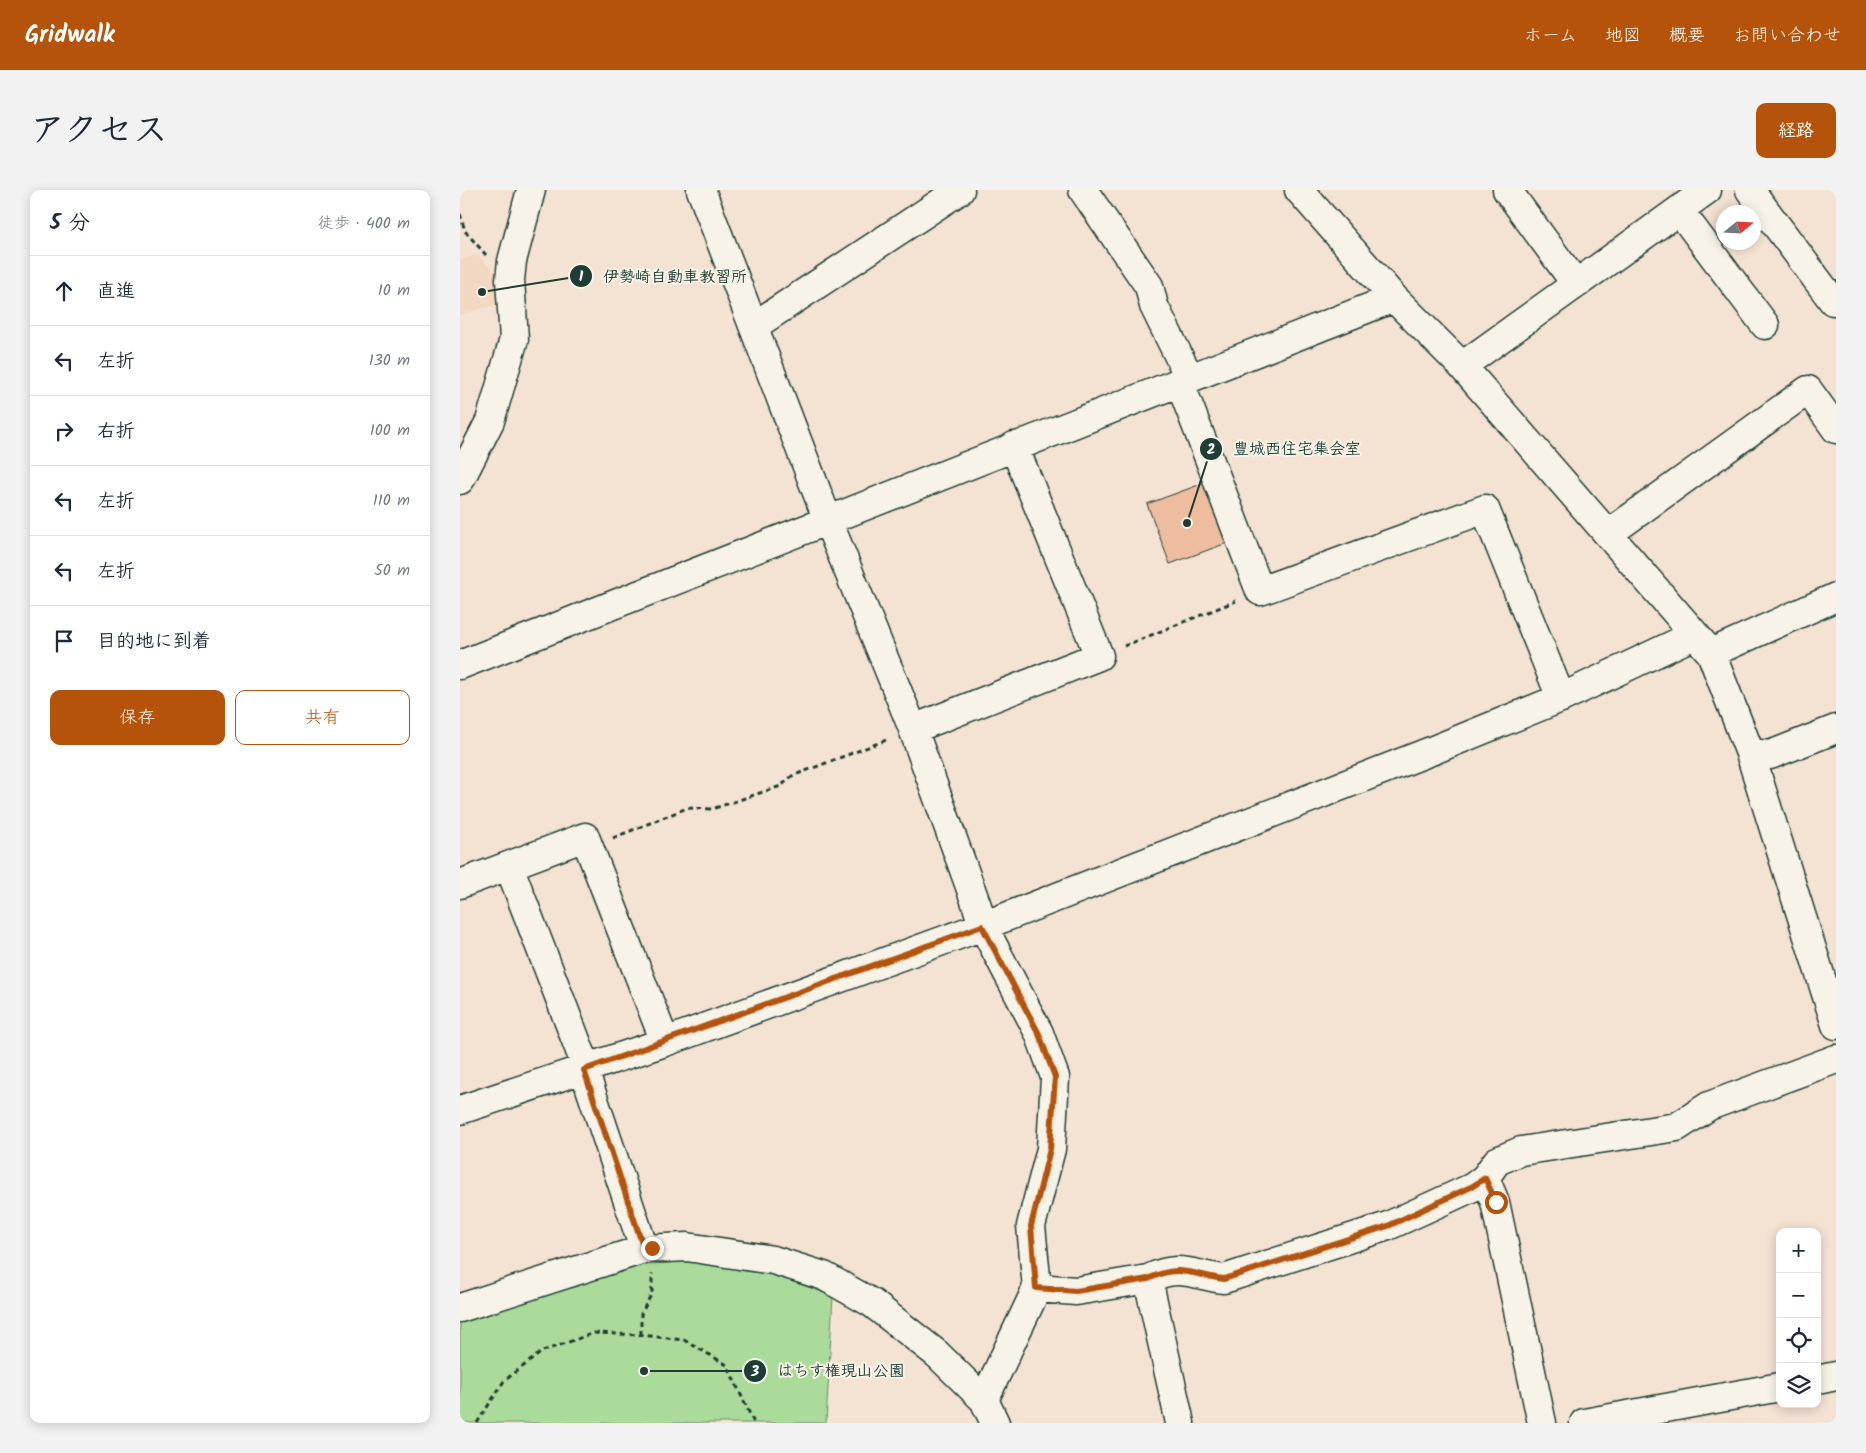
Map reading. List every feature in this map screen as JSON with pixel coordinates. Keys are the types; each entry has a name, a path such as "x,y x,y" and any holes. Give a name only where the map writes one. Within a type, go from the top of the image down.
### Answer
{"street":[{"path":"460,480 490,421 514,340 510,280 512,260 531,190"},
{"path":"460,1308 648,1249 687,1247 773,1260 824,1276 872,1303 937,1354 989,1411 1036,1288 1031,1226 1050,1149 1055,1077 1039,1034 982,926 977,906 912,729 828,521 702,190"},
{"path":"754,326 960,190"},
{"path":"1084,190 1149,286 1154,306 1185,381 1260,591 1486,509 1560,698"},
{"path":"1299,190 1394,298 1462,366 1702,644 1750,753 1836,1025"},
{"path":"1507,190 1576,284"},
{"path":"1462,366 1707,190"},
{"path":"1750,190 1833,301"},
{"path":"1679,210 1766,326"},
{"path":"490,259 510,280"},
{"path":"460,665 1394,298"},
{"path":"1608,534 1808,390 1836,430"},
{"path":"912,729 1099,656 1014,446"},
{"path":"460,1110 665,1042 982,926 1431,751 1560,698 1702,644 1836,597"},
{"path":"1750,753 1770,755 1836,729"},
{"path":"460,884 584,837 665,1042"},
{"path":"509,866 582,1056 584,1070 648,1249"},
{"path":"1036,1288 1076,1291 1148,1279 1159,1274 1185,1269 1206,1276 1224,1279 1388,1226 1473,1186 1485,1178 1497,1161 1521,1151 1677,1127 1709,1106 1836,1059"},
{"path":"1485,1178 1496,1202 1542,1423"},
{"path":"1148,1279 1180,1423"},
{"path":"1821,1379 1836,1376"},
{"path":"1584,1423 1776,1388"}],"path":[{"path":"460,214 465,231 490,259"},
{"path":"1099,656 1260,591"},
{"path":"589,848 688,808 712,809 781,786 792,776 912,729"},
{"path":"641,1334 641,1314 652,1292 648,1249"},
{"path":"477,1423 504,1381 543,1351 594,1333 641,1334 684,1340 727,1366 754,1423"}],"shaded area":[{"path":"477,255 497,274 504,302 460,315 460,260"}],"green space":[{"path":"666,1261 702,1263 775,1275 833,1296 826,1423 460,1423 460,1318 626,1267"}],"building":[{"path":"1204,483 1227,543 1170,564 1147,504"}],"place":[{"name":"伊勢崎自動車教習所","path":"482,292"},
{"name":"豊城西住宅集会室","path":"1187,523"},
{"name":"はちす権現山公園","path":"644,1371"}],"route":[{"path":"652,1248 644,1249 584,1070 982,926 1039,1034 1055,1077 1050,1149 1031,1226 1036,1288 1076,1291 1148,1279 1159,1274 1185,1269 1206,1276 1224,1279 1388,1226 1473,1186 1485,1178 1496,1202"}]}
